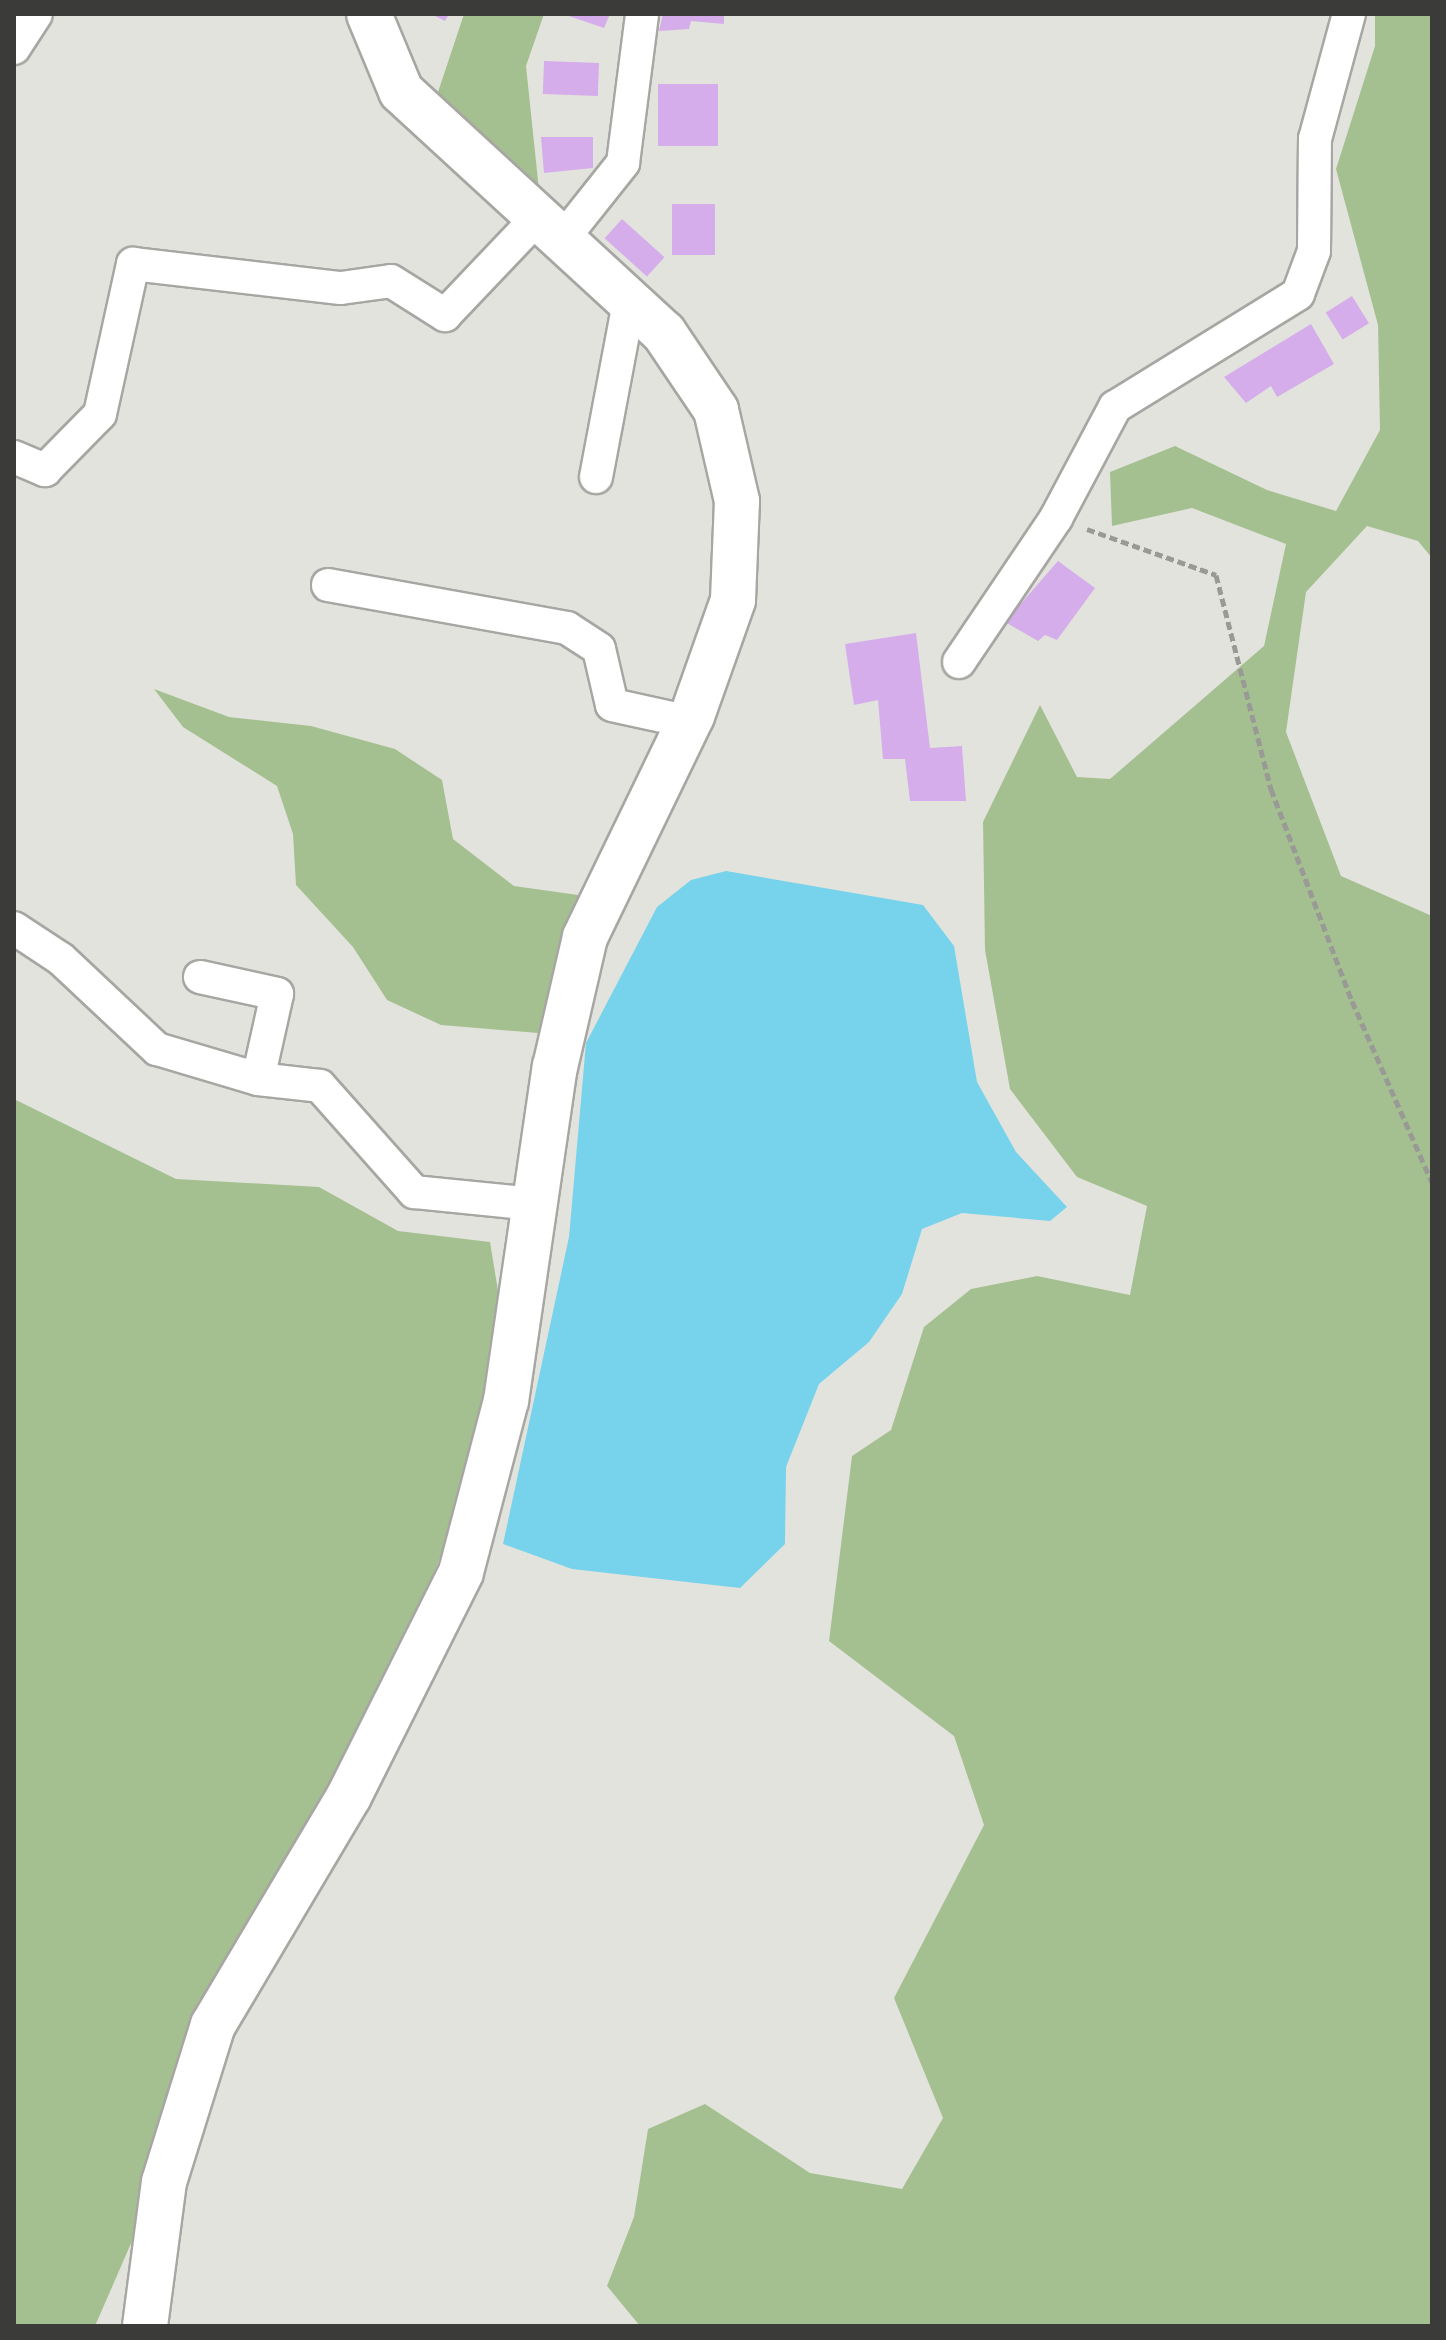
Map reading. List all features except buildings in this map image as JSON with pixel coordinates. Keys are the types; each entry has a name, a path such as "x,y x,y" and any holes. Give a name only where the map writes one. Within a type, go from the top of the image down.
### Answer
{"street":[{"path":"14,48 36,14"},
{"path":"145,2326 164,2182 213,2025 349,1796 461,1572 506,1401 555,1067 585,937 689,722 733,600 737,501 716,410 664,333 548,230 401,91 369,14"},
{"path":"14,457 45,470 100,414 133,264 341,288 391,281 445,315 623,163 642,14"},
{"path":"959,662 1056,518 1115,407 1298,294 1314,251 1315,139 1349,14"},
{"path":"596,477 629,302"},
{"path":"328,585 567,628 599,649 612,705 689,722"},
{"path":"14,928 61,959 157,1049 258,1079 320,1086 414,1192 535,1204"},
{"path":"200,977 277,994 258,1079"}],"path":[{"path":"1056,518 1216,575 1271,789 1352,1001 1432,1182"}],"green space":[{"path":"464,14 544,14 526,66 539,190 436,98"},
{"path":"1375,14 1432,14 1432,558 1418,541 1367,526 1306,592 1286,732 1341,876 1432,916 1432,2326 640,2326 607,2286 634,2217 648,2129 705,2104 810,2173 902,2189 943,2118 894,1998 984,1825 954,1736 829,1641 852,1456 891,1430 924,1327 971,1289 1037,1276 1130,1295 1147,1206 1077,1177 1010,1089 985,950 983,822 1040,705 1077,777 1110,779 1264,646 1286,544 1192,508 1112,526 1110,472 1175,446 1267,490 1336,511 1380,430 1378,325 1336,169 1375,46"},
{"path":"154,689 229,717 311,726 395,749 442,780 453,839 514,886 621,901 562,1035 441,1025 387,1000 353,947 296,885 293,834 277,786 183,727"},
{"path":"14,1099 176,1179 319,1187 398,1231 490,1242 511,1370 397,1670 262,1943 95,2326 14,2326"}],"water":[{"path":"726,871 923,905 954,946 977,1082 1016,1152 1067,1207 1050,1221 962,1213 922,1229 902,1294 869,1342 819,1384 786,1467 785,1544 740,1588 572,1569 503,1544 569,1237 586,1043 657,907 691,880"}]}
